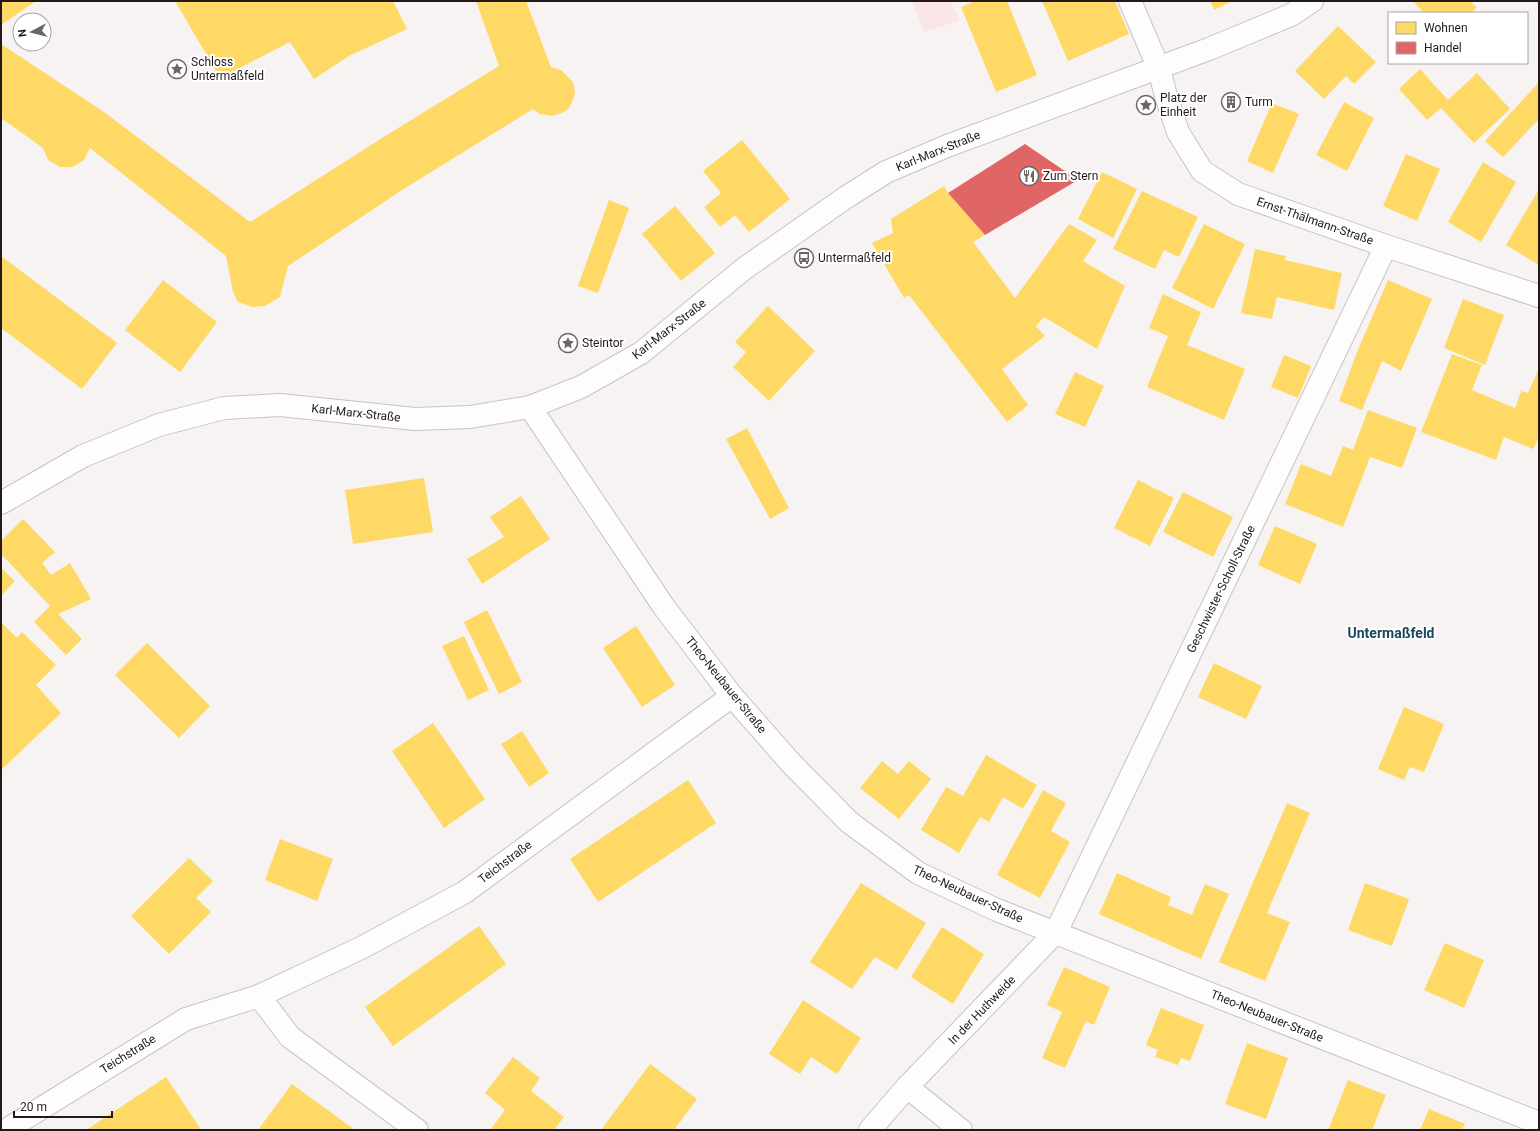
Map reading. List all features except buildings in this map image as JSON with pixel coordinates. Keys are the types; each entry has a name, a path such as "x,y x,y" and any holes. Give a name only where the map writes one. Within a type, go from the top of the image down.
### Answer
{"street":[{"name":"Ernst-Thälmann-Straße","path":"1130,1 1159,69 1178,132 1202,171 1238,194 1386,246 1539,296"},
{"path":"1159,69 1291,15 1312,1"},
{"name":"Karl-Marx-Straße","path":"1,503 83,456 159,425 224,408 280,404 416,419 470,417 530,407 581,387 641,353 745,268 845,198 886,172 947,146 1159,69"},
{"name":"Geschwister-Scholl-Straße","path":"1056,932 1386,246"},
{"name":"Theo-Neubauer-Straße","path":"530,407 664,608 732,696 790,762 849,822 918,873 997,910 1539,1123"},
{"name":"Teichstraße","path":"6,1130 186,1019 258,996 361,948 465,892 732,696"},
{"name":"In der Huthweide","path":"870,1130 908,1087 1056,932"},
{"path":"258,996 290,1037 417,1130"},
{"path":"908,1087 961,1130"}],"shaded area":[{"path":"912,1 951,1 959,21 924,32"}],"place":[{"name":"Schloss Untermaßfeld","path":"177,69"},
{"name":"Turm","path":"1231,102"},
{"name":"Platz der Einheit","path":"1146,105"},
{"name":"Zum Stern","path":"1029,176"},
{"name":"Untermaßfeld","path":"804,258"},
{"name":"Steintor","path":"568,343"}],"district":[{"name":"Untermaßfeld","path":"1391,633"}]}
